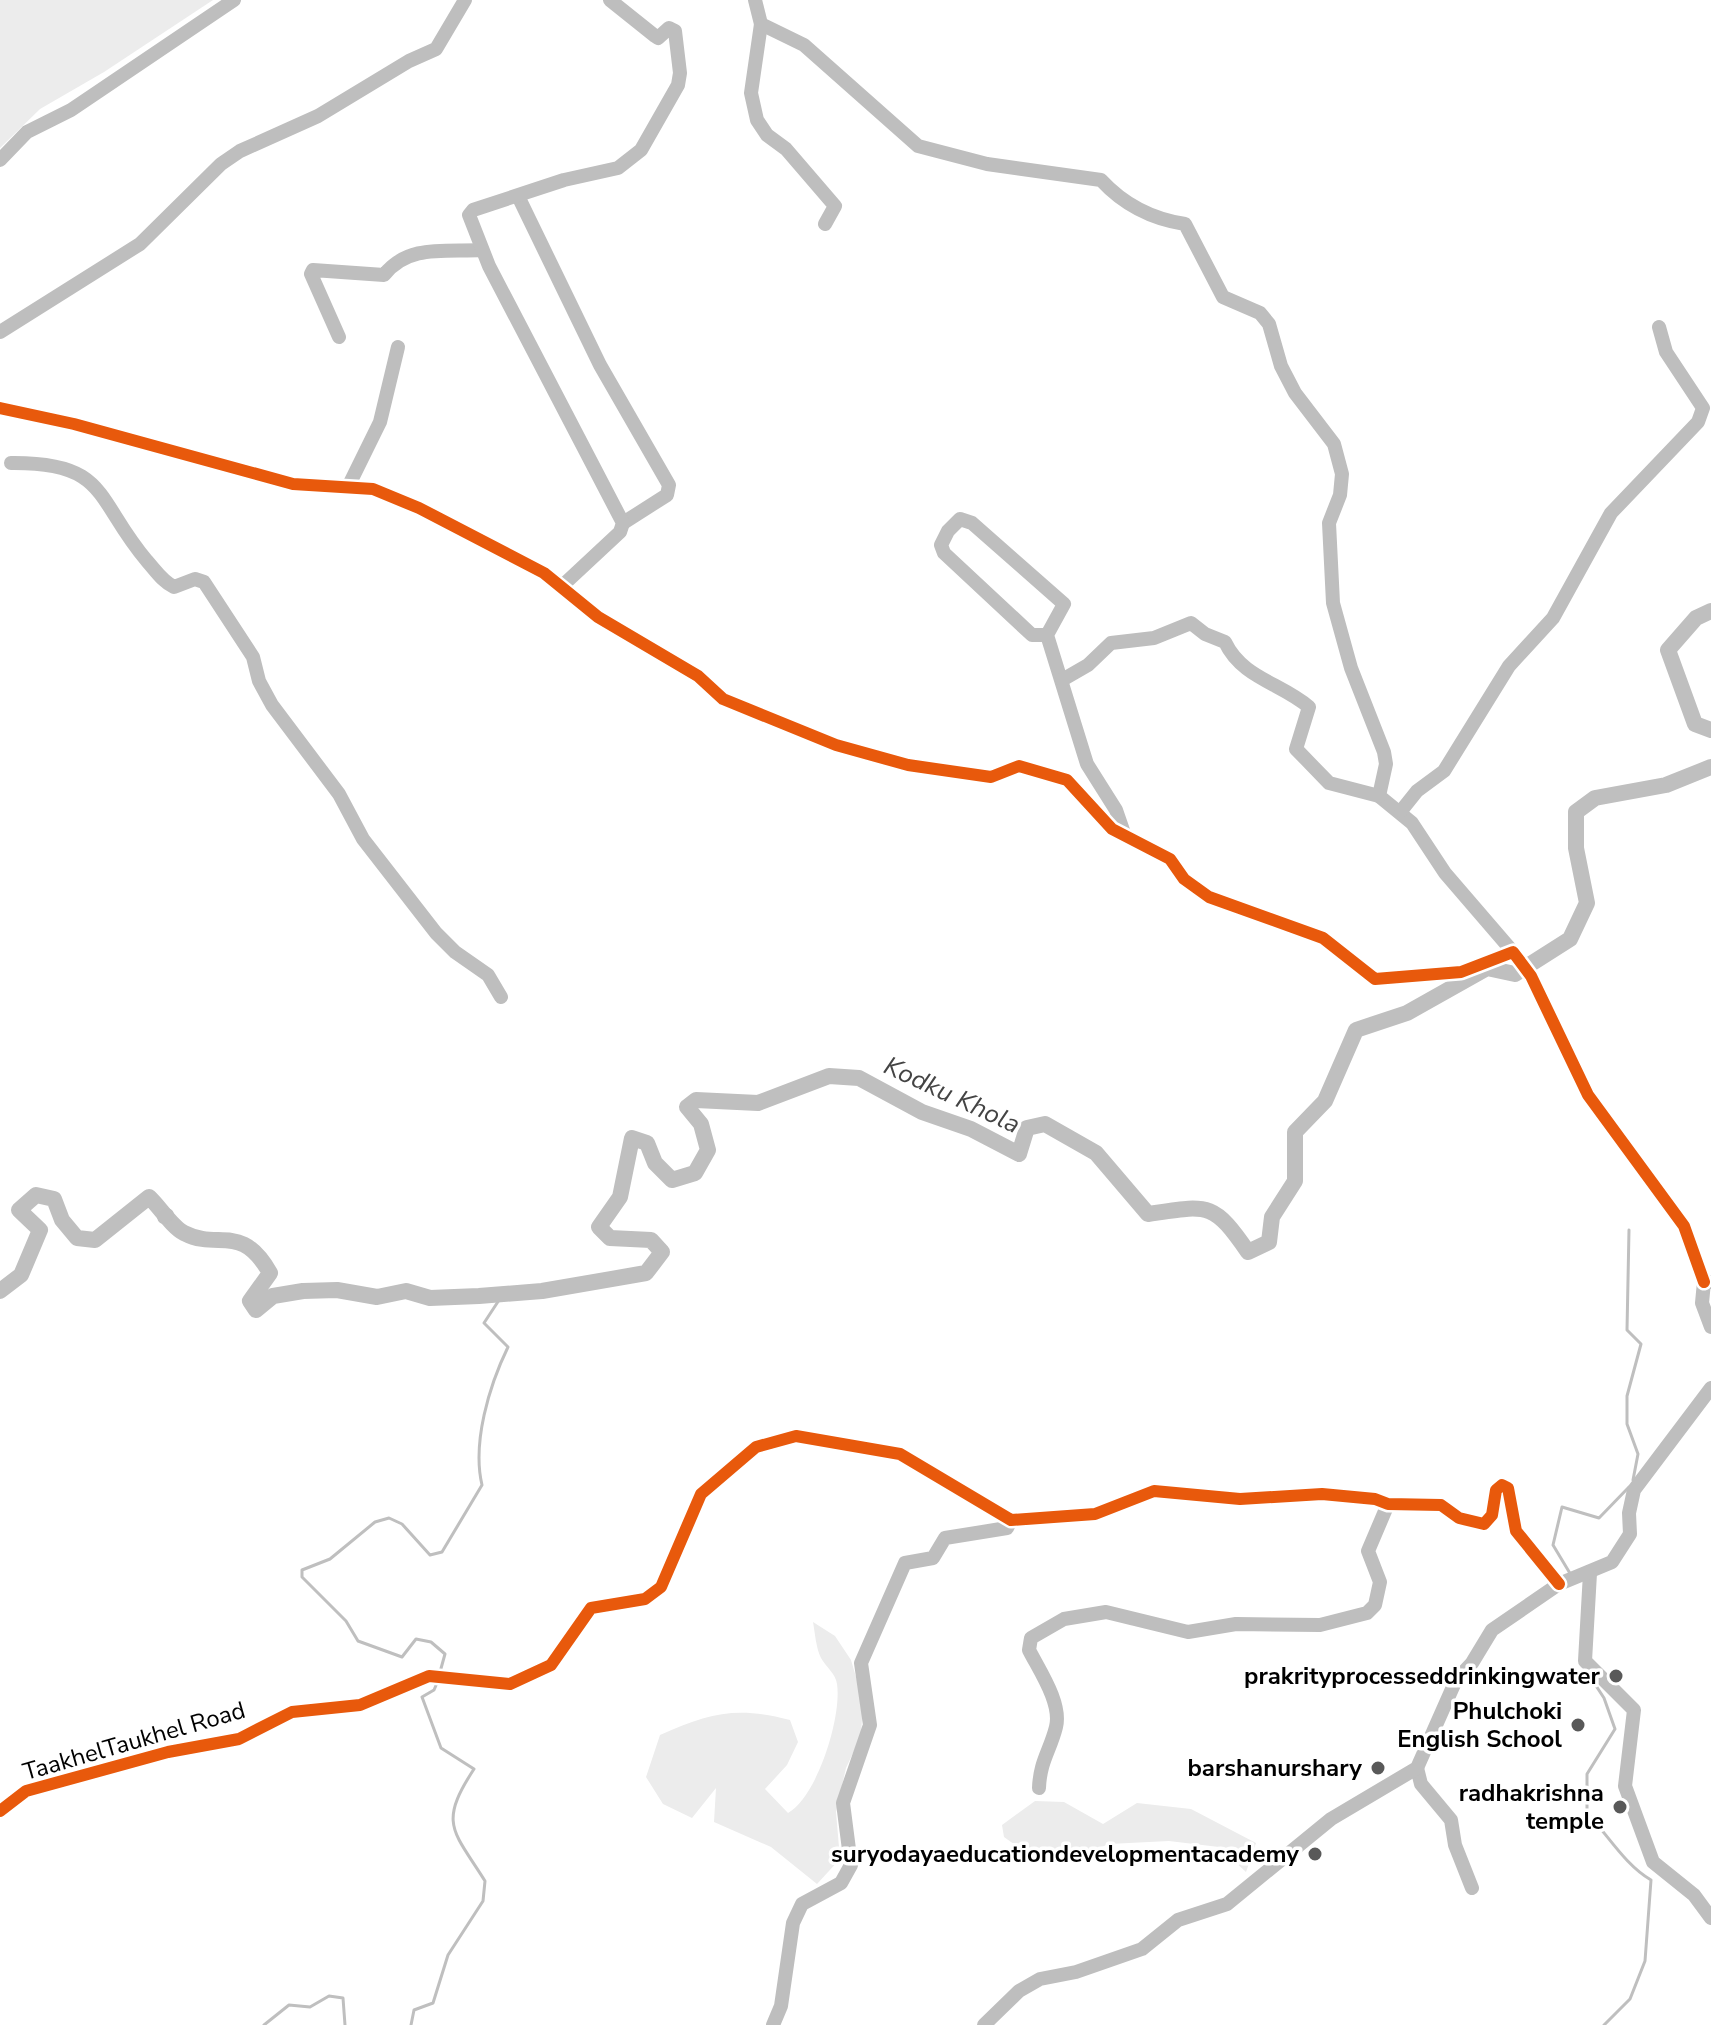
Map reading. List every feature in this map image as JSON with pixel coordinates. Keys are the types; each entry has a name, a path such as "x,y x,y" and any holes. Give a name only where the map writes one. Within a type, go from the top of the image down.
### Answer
{"street":[{"path":"0,160 27,132 71,110 234,0"},
{"path":"0,332 140,244 221,164 240,151 331,109 409,61 436,49 465,0"},
{"path":"610,0 655,36 673,28 680,73 678,85 641,150 618,168 564,180 473,210 469,215 482,250 623,523"},
{"path":"755,0 761,24 751,93 757,120 767,135 786,149 835,206 825,224"},
{"path":"761,24 789,35 804,45 918,146 987,164 1101,180 1116,196 1134,208 1185,224 1223,297 1260,313 1269,324 1281,366 1295,393 1334,444 1340,459 1341,487 1329,523 1333,603 1351,668 1384,752 1386,764 1379,796"},
{"path":"518,196 523,200 600,365 669,485 667,495 623,523 620,532 561,587"},
{"path":"339,337 311,274 313,270 384,275 400,257 482,250"},
{"path":"1401,811 1417,791 1431,785 1444,771 1509,666 1553,618 1611,513 1702,415 1703,408 1666,352 1659,327"},
{"path":"348,487 380,422 398,347"},
{"path":"0,408 74,424 293,484 373,489 419,508 544,573 598,617 698,676 723,699 815,733 836,745 908,765 991,777 1019,766 1067,780 1112,829 1170,859 1184,879 1209,897 1323,938 1375,979 1461,972 1516,955"},
{"path":"11,463 44,464 93,481 105,495 130,541 165,583 174,587 195,579 204,582 253,657 259,681 272,705 339,794 363,839 436,933 462,958 488,975 501,997"},
{"path":"1047,635 1032,635 944,553 941,545 948,531 960,519 972,523 1064,604 1047,635 1087,764 1116,810 1125,836"},
{"path":"1062,680 1088,665 1111,643 1154,638 1191,623 1205,634 1225,642 1234,662 1294,694 1309,707 1296,749 1329,783 1379,796 1385,804 1401,811 1445,873 1531,976 1588,1095 1684,1226 1708,1282 1702,1303 1711,1327"},
{"path":"984,2025 1019,1991 1040,1979 1076,1972 1142,1949 1178,1920 1227,1904 1331,1819 1417,1768 1456,1680 1472,1663 1492,1630 1576,1578 1612,1562 1630,1534 1629,1513 1634,1490 1711,1388"},
{"name":"TaakhelTaukhel Road","path":"0,1811 26,1791 168,1752 239,1739 292,1712 360,1705 436,1676 510,1684 551,1665 591,1608 645,1599 661,1587 701,1494 756,1447 796,1436 900,1454 1011,1520"},
{"path":"773,2025 781,2006 793,1923 802,1904 841,1883 851,1865 843,1803 870,1725 861,1663 905,1563 933,1558 945,1538 1007,1528 1011,1520 1095,1514 1154,1491 1240,1499 1322,1494 1375,1499 1388,1504 1441,1505 1459,1518 1484,1524 1492,1515 1496,1490 1502,1485 1508,1488 1516,1531 1576,1578 1585,1661 1634,1710 1625,1786 1653,1862 1694,1895 1711,1918"},
{"path":"1039,1788 1040,1764 1057,1724 1048,1686 1029,1650 1031,1638 1064,1619 1106,1612 1188,1632 1236,1624 1320,1625 1367,1613 1375,1605 1380,1582 1368,1551 1388,1504"},
{"path":"1417,1768 1421,1784 1451,1820 1455,1845 1472,1888"}],"shaded area":[{"path":"0,0 213,0 104,72 40,109 0,148"},
{"path":"813,1622 835,1636 851,1660 863,1701 861,1736 846,1768 836,1812 840,1859 817,1884 771,1847 714,1822 716,1788 692,1818 663,1804 646,1777 660,1735 694,1721 724,1714 771,1716 790,1720 798,1742 787,1765 765,1789 788,1813 799,1804 809,1791 825,1755 838,1698 836,1680 819,1654"},
{"path":"1035,1801 1064,1802 1103,1824 1137,1803 1191,1809 1256,1843 1246,1872 1219,1847 1169,1841 1109,1844 1055,1865 1028,1854 1004,1837 1002,1825"}],"waterway":[{"name":"Kodku Khola","path":"1711,611 1696,618 1668,650 1695,724 1711,730"},
{"name":"Kodku Khola","path":"0,1291 21,1275 40,1230 19,1210 36,1195 54,1199 62,1220 77,1238 95,1240 149,1197 184,1233 197,1238 239,1243 249,1248 270,1273 250,1301 256,1310 273,1296 303,1291 337,1290 377,1297 406,1291 430,1298 479,1296 542,1291 646,1273 662,1252 651,1240 610,1238 599,1227 620,1197 632,1138 647,1143 655,1163 672,1180 695,1173 708,1150 701,1124 687,1107 696,1100 758,1103 829,1076 859,1078 922,1112 971,1129 1019,1154 1027,1128 1045,1124 1096,1153 1148,1214 1184,1209 1207,1210 1226,1223 1248,1252 1269,1242 1272,1217 1295,1181 1295,1132 1325,1101 1356,1030 1407,1013 1487,968 1515,974 1570,939 1587,903 1576,848 1576,812 1595,798 1666,785 1711,767"},
{"path":"1629,1230 1627,1330 1641,1344 1627,1396 1627,1424 1638,1454 1633,1480"},
{"path":"440,1672 445,1654 431,1642 416,1639 402,1657 358,1641 346,1621 302,1577 302,1570 330,1559 375,1522 389,1518 402,1524 430,1555 442,1552 482,1485 479,1451 484,1415 508,1347 484,1323 503,1294"},
{"path":"1571,1575 1553,1545 1562,1507 1599,1518 1629,1487"},
{"path":"1587,1672 1604,1698 1615,1729 1587,1774 1587,1813 1625,1858 1651,1880 1645,1961 1630,1999 1604,2025"},
{"path":"411,2025 414,2010 433,2003 448,1955 483,1901 485,1881 458,1838 454,1826 456,1803 474,1769 441,1748 422,1697 434,1690 437,1683"},
{"path":"264,2025 289,2005 310,2007 329,1996 343,1998 345,2025"}],"cycle path":[{"path":"0,408 74,424 293,484 373,489 419,508 544,573 598,617 698,676 723,699 836,745 908,765 991,777 1019,766 1067,780 1112,829 1170,859 1184,879 1209,897 1323,938 1375,979 1461,972 1513,952 1531,976 1588,1095 1684,1226 1704,1282"},
{"path":"0,1811 26,1791 168,1752 239,1739 292,1712 360,1705 429,1676 510,1684 551,1665 591,1608 645,1599 661,1587 701,1494 756,1447 796,1436 900,1454 1011,1520 1095,1514 1154,1491 1240,1499 1322,1494 1375,1499 1388,1504 1441,1505 1459,1518 1484,1524 1492,1515 1496,1490 1502,1485 1508,1488 1516,1531 1559,1584"}],"place":[{"name":"prakrityprocesseddrinkingwater","path":"1616,1676"},
{"name":"Phulchoki English School","path":"1578,1725"},
{"name":"barshanurshary","path":"1378,1768"},
{"name":"radhakrishna temple","path":"1620,1807"},
{"name":"suryodayaeducationdevelopmentacademy","path":"1315,1854"}]}
